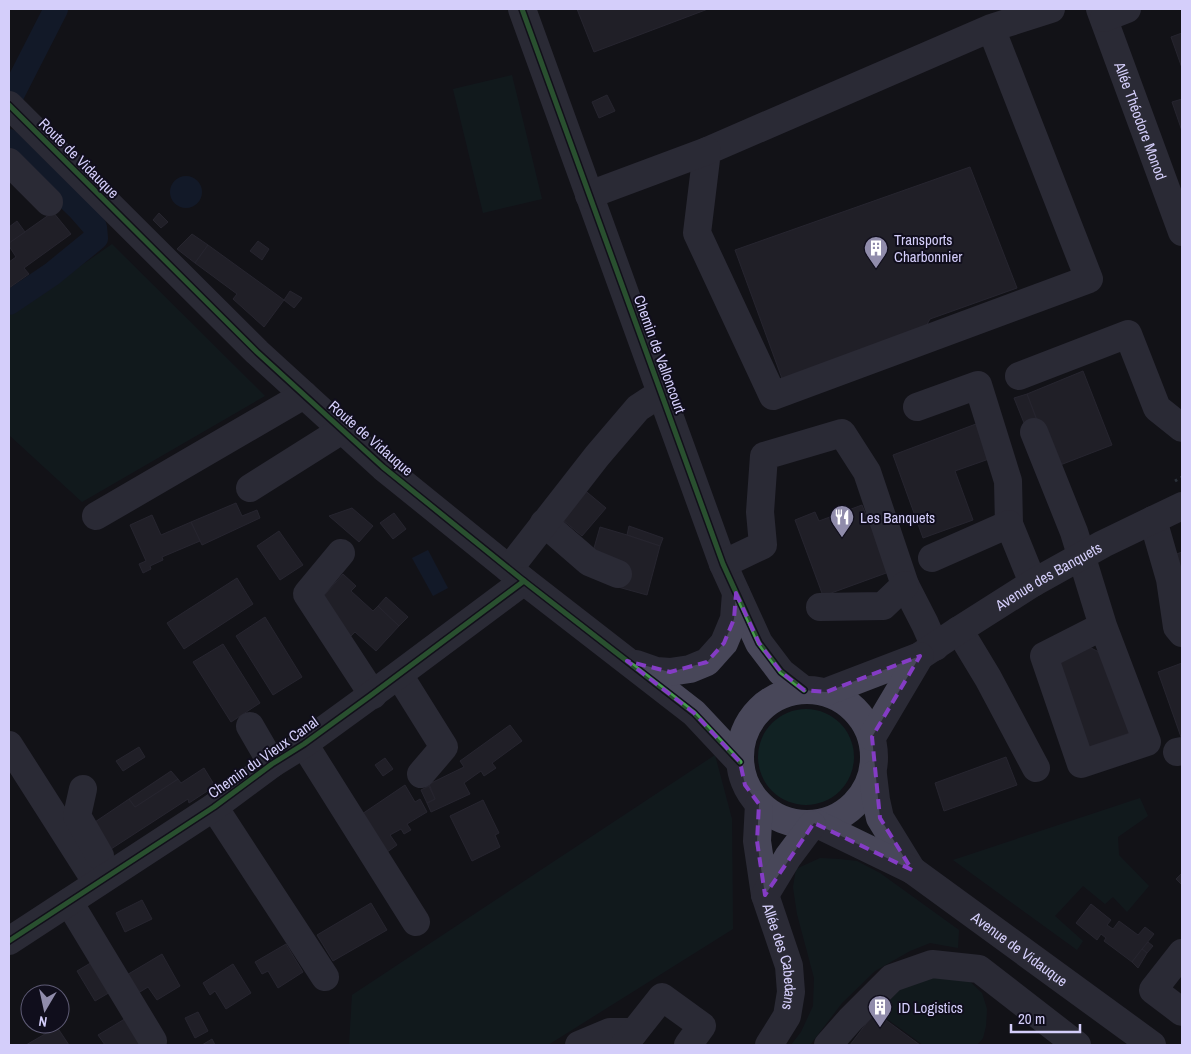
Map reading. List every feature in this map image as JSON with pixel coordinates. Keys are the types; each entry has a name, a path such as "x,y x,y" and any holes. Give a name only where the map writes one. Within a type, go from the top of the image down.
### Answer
{"street":[{"name":"Chemin de Valloncourt","path":"522,9 723,564 758,643 765,692 758,711"},
{"path":"590,195 707,151 991,28 1051,9"},
{"name":"Allée Théodore Monod","path":"1110,12 1182,232"},
{"path":"707,151 697,233 773,396 1088,279 991,28"},
{"name":"Route de Vidauque","path":"9,105 257,352 383,467 516,575 694,713 740,762"},
{"path":"9,162 49,202"},
{"path":"1019,376 1128,334 1156,408 1182,428"},
{"path":"918,407 978,385 1008,481 1009,524 1033,583"},
{"name":"Chemin du Vieux Canal","path":"9,942 214,807 399,675 516,575 544,523 638,408 661,393"},
{"path":"96,516 304,395"},
{"path":"250,488 342,430"},
{"path":"1034,432 1074,532 1103,626 1147,742 1081,764 1044,656 1103,626"},
{"path":"723,564 762,545 760,512 764,456 842,433 867,472 905,585 926,624 928,651"},
{"name":"Avenue des Banquets","path":"815,691 928,651 1033,583 1103,544 1181,509"},
{"path":"1154,520 1170,579 1177,627 1182,633"},
{"path":"544,523 589,562 618,574"},
{"path":"932,558 1009,524"},
{"path":"341,553 307,594 373,694"},
{"path":"820,607 883,606 905,585"},
{"name":"Chemin de Valloncourt","path":"627,662 656,671 670,672 690,669 707,662 724,643 731,627 734,619 736,593"},
{"path":"960,630 1036,768"},
{"name":"Chemin de Valloncourt","path":"758,643 782,672 815,691"},
{"name":"Avenue des Banquets","path":"872,737 928,651"},
{"path":"399,675 444,747 421,774"},
{"path":"815,691 855,709 872,737 875,756 873,775 861,798 842,816 815,824 783,820 759,804 745,785 740,762 745,730 758,711 782,695 815,691"},
{"name":"Route de Vidauque","path":"694,713 721,718 758,711"},
{"path":"250,726 272,764"},
{"path":"304,744 416,922"},
{"path":"9,745 103,879"},
{"name":"Avenue de Vidauque","path":"873,775 880,818 912,870"},
{"path":"83,789 77,816 103,879"},
{"name":"Allée des Cabedans","path":"759,804 757,842 765,895 789,966 791,992 787,1016 769,1045"},
{"path":"214,807 325,977"},
{"path":"765,895 788,857 815,824"},
{"name":"Avenue de Vidauque","path":"815,824 912,870 1152,1045"},
{"path":"69,902 152,1041"},
{"path":"1182,953 1153,990 1182,1012"},
{"path":"828,1045 892,978 932,964 979,969 1077,1045"},
{"path":"579,1045 610,1032 629,1039 662,997 702,1026 688,1045"}],"highlighted area":[{"path":"736,593 759,643 781,672 804,690 826,692 920,656 872,737 880,818 912,870 814,823 765,895 757,841 759,804 745,785 740,762 694,713 627,661 670,672 707,662 724,643 734,619"}],"shaded area":[{"path":"512,75 542,199 483,213 453,89"},
{"path":"112,244 265,396 82,502 9,435 9,316"},
{"path":"797,709 815,709 833,717 846,730 854,748 851,776 833,797 815,805 797,805 779,797 766,784 758,766 758,748 766,730 779,717"},
{"path":"715,755 732,819 733,929 548,1045 349,1045 352,995"},
{"path":"1140,798 1148,816 1118,837 1119,855 1149,886 1127,912 1113,897 1105,904 1083,886 1055,916 1083,941 1077,950 953,860"},
{"path":"820,858 857,861 880,873 959,930 958,948 930,943 910,951 875,971 842,1003 810,1045 791,1045 801,1032 813,1006 814,978 797,914 793,887 796,869"},
{"path":"927,975 967,979 982,993 987,1009 986,1026 983,1038 977,1045 923,1045 872,1008 898,987"}],"water":[{"path":"186,176 192,177 197,181 201,186 201,198 197,203 192,207 186,208 180,207 175,203 171,198 170,192 171,186 175,181 180,177"},
{"path":"428,550 448,588 433,596 412,558"}],"building":[{"path":"577,9 708,9 594,52"},
{"path":"1182,33 1182,68 1171,37"},
{"path":"607,95 615,111 599,118 592,102"},
{"path":"1182,99 1182,131 1172,102"},
{"name":"Transports Charbonnier","path":"970,167 1017,288 930,319 921,335 784,384 735,250"},
{"path":"53,212 71,234 24,268 29,274 9,288 9,262 16,257 9,243"},
{"path":"159,213 168,222 161,228 153,220"},
{"path":"17,221 25,232 9,243 9,227"},
{"path":"192,234 208,245 195,263 177,249"},
{"path":"258,241 269,249 262,260 250,251"},
{"path":"208,245 284,300 264,327 233,299 237,294 195,263"},
{"path":"290,291 302,298 294,308 284,300"},
{"path":"1083,371 1112,445 1055,467 1027,394"},
{"path":"1027,394 1036,418 1024,423 1014,398"},
{"path":"976,424 989,459 955,471 973,520 923,538 893,455"},
{"path":"582,488 606,508 582,536 558,516"},
{"path":"236,503 242,516 257,510 260,518 202,545 191,522"},
{"name":"Les Banquets","path":"862,505 869,522 876,519 889,572 823,596 795,520 815,512 819,521"},
{"path":"352,508 373,526 359,542 329,516"},
{"path":"394,513 406,529 393,539 380,523"},
{"path":"152,515 161,535 191,522 200,541 162,557 163,560 150,566 151,569 143,573 139,564 146,561 130,525"},
{"path":"629,526 663,538 660,546 627,535"},
{"path":"600,527 660,546 647,595 618,587 592,555"},
{"path":"279,531 303,565 280,580 257,546"},
{"path":"1182,552 1182,569 1181,570 1174,555"},
{"path":"343,574 356,586 351,591 373,611 378,606 399,626 376,651 355,632 350,637 320,600"},
{"path":"237,578 253,604 184,649 167,623"},
{"path":"386,597 408,617 399,626 378,606"},
{"path":"265,617 302,677 273,695 236,636"},
{"path":"223,644 260,703 231,722 193,662"},
{"path":"1089,647 1107,656 1133,732 1083,749 1052,660"},
{"path":"1182,663 1182,737 1181,737 1158,672"},
{"path":"510,725 522,741 492,763 496,768 484,776 481,771 464,783 470,794 431,812 427,803 435,799 429,784 464,767 460,761"},
{"path":"139,747 145,757 123,771 116,761"},
{"path":"1006,757 1017,785 944,811 935,783"},
{"path":"385,758 393,769 383,776 375,765"},
{"path":"204,768 215,786 189,803 188,799 108,851 92,824 129,799 135,807 178,779 181,783"},
{"path":"171,771 178,779 135,807 129,799"},
{"path":"405,785 415,802 420,799 427,812 407,824 411,830 404,834 401,829 390,835 397,845 383,855 359,816"},
{"path":"429,786 435,799 427,803 421,790"},
{"path":"483,800 499,833 495,835 500,847 472,861 450,816"},
{"path":"1182,873 1182,885 1176,879"},
{"path":"142,900 152,919 125,932 116,913"},
{"path":"371,903 387,930 333,961 317,935"},
{"path":"1091,904 1111,920 1107,925 1113,929 1119,921 1138,935 1145,927 1154,934 1132,962 1104,941 1106,938 1101,934 1097,940 1076,923"},
{"path":"1148,942 1153,946 1147,953 1142,949"},
{"path":"286,944 303,972 278,988 268,971 262,974 255,962"},
{"path":"1142,949 1147,953 1138,968 1132,962"},
{"path":"162,954 180,986 157,1000 148,987 135,995 125,976"},
{"path":"99,958 117,988 95,1001 77,971"},
{"path":"233,964 251,993 226,1009 215,991 210,995 203,983"},
{"path":"198,1012 208,1031 195,1038 185,1018"},
{"name":"ID Logistics","path":"875,1012 920,1045 850,1045"},
{"path":"128,1017 145,1045 105,1045 98,1035"},
{"path":"45,1034 62,1034 69,1045 26,1045"},
{"path":"212,1039 215,1045 202,1045"}],"waterway":[{"path":"9,101 56,9"},
{"path":"9,141 80,210 95,227 96,238 52,274 9,303"}],"cycle path":[{"path":"522,9 723,564 759,643 781,672 804,690"},
{"path":"9,105 257,352 383,467 524,581 694,713 740,762"},
{"path":"9,941 214,807 370,696 524,581"}],"place":[{"name":"Transports Charbonnier","path":"876,269"},
{"name":"Les Banquets","path":"842,538"},
{"name":"ID Logistics","path":"880,1028"}]}
